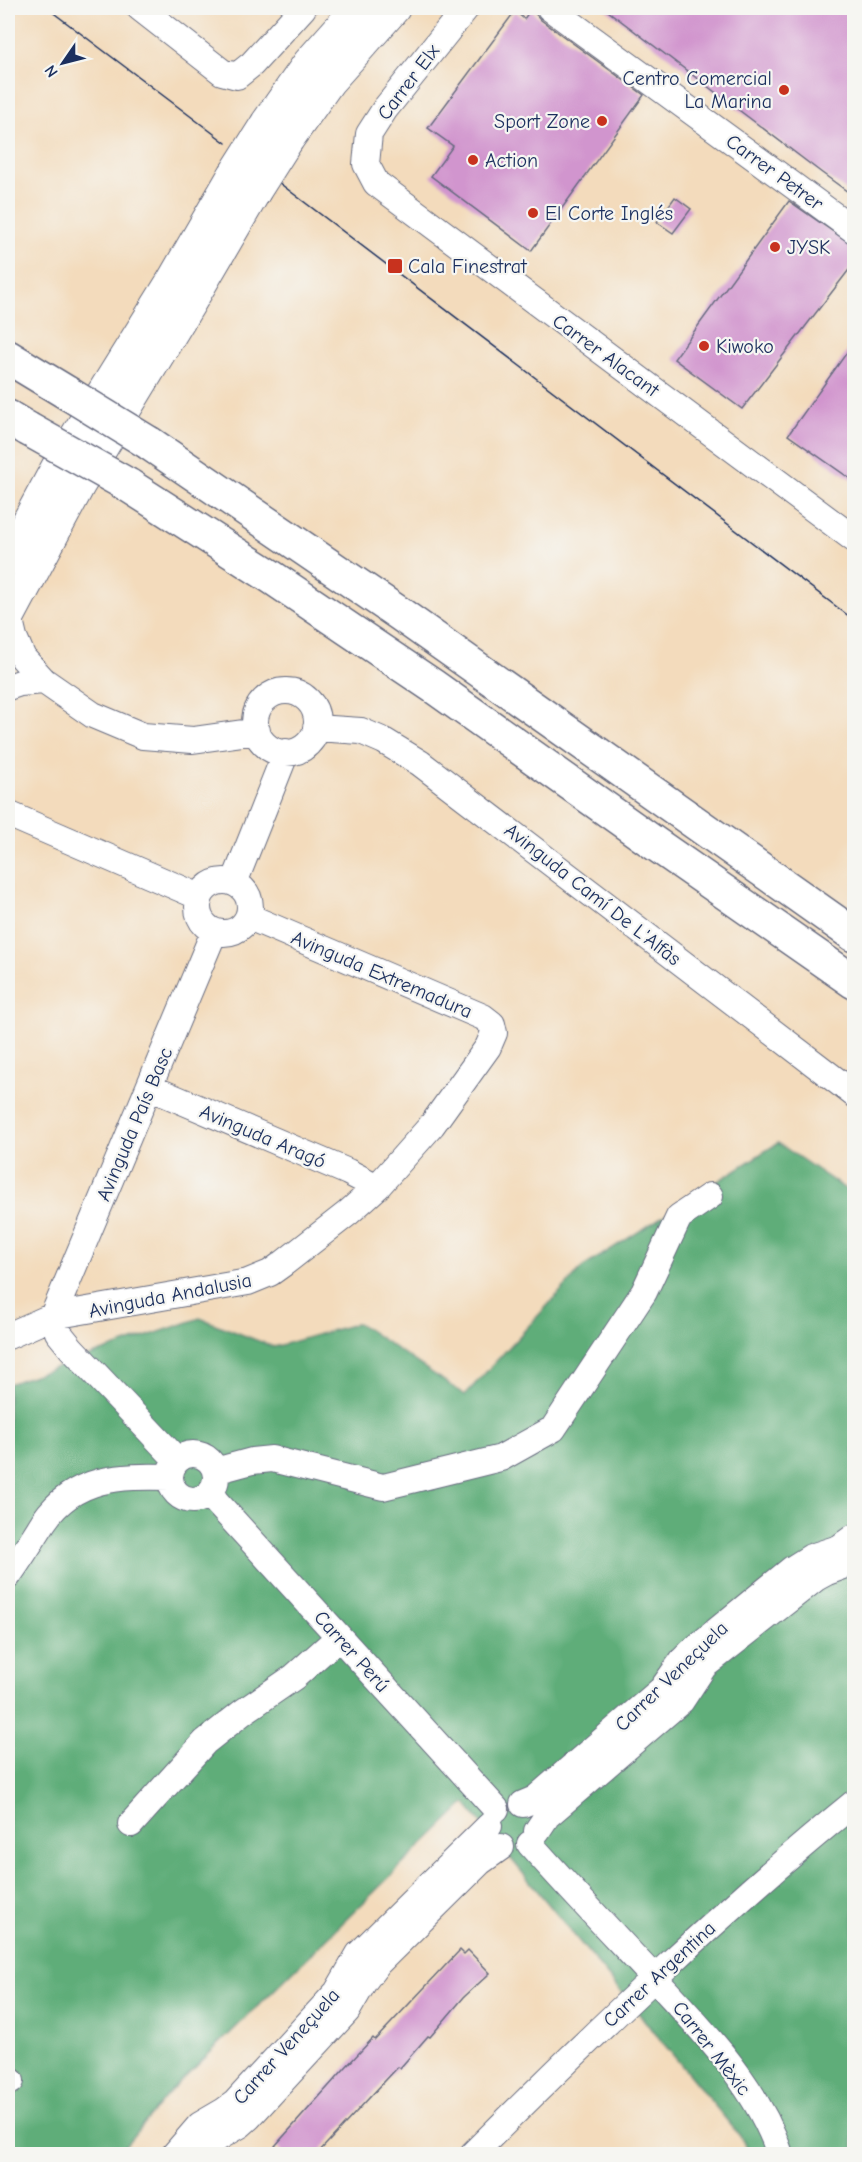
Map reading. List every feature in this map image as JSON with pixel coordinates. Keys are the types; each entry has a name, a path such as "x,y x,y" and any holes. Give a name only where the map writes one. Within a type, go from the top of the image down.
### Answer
{"highway":[{"path":"15,359 149,443 400,614 855,935"},
{"path":"18,423 128,485 270,576 433,686 855,982"}],"main road":[{"path":"8,560 59,464 172,282 244,183 277,131 309,63 358,8"},
{"path":"277,131 329,81 394,8"},
{"path":"8,617 79,485 189,304 244,183"}],"street":[{"path":"140,8 222,72 237,76 252,64 303,8"},
{"path":"461,14 480,8"},
{"name":"Carrer Petrer","path":"550,8 855,230"},
{"name":"Carrer Elx","path":"366,164 369,134 385,109 461,14"},
{"name":"Carrer Alacant","path":"366,164 376,183 395,200 855,539"},
{"path":"8,617 23,658 44,681 93,716 143,736 193,740 256,730"},
{"path":"8,687 20,683 44,681"},
{"path":"280,691 300,694 314,708 317,718 316,728 313,738 306,746 286,753 268,747 256,730 257,710 270,695 280,691"},
{"name":"Avinguda Camí De L'Alfàs","path":"316,728 361,731 384,741 420,763 855,1094"},
{"path":"234,883 286,753"},
{"path":"8,814 200,897"},
{"path":"216,882 234,883 241,886 250,901 249,917 244,926 237,931 228,934 214,932 200,918 198,910 200,897 208,886 216,882"},
{"name":"Avinguda Extremadura","path":"249,917 483,1017 492,1024 494,1033 489,1047"},
{"name":"Avinguda País Basc","path":"53,1316 214,932"},
{"name":"Avinguda Andalusia","path":"8,1336 53,1316 259,1278 270,1273 321,1235 377,1187 432,1125 489,1047"},
{"name":"Avinguda Aragó","path":"149,1088 348,1172 377,1187"},
{"path":"53,1316 58,1332 173,1469 173,1490 185,1499 200,1499 212,1482 252,1461 272,1459 382,1487 501,1458 553,1429 644,1292 679,1217 710,1196"},
{"path":"8,1576 45,1520 59,1504 76,1491 115,1477 173,1469 189,1454 196,1454 210,1461 212,1482"},
{"name":"Carrer Perú","path":"212,1482 495,1827"},
{"name":"Carrer Veneçuela","path":"523,1804 535,1799 662,1689 692,1651 783,1577 811,1557 839,1548 855,1537"},
{"name":"Carrer Veneçuela","path":"533,1838 547,1816 681,1701 704,1666 816,1578 855,1562"},
{"path":"131,1824 206,1742 243,1712 294,1677 339,1637"},
{"path":"508,1802 523,1804 534,1815 537,1822 533,1838 524,1848 515,1850 495,1827 508,1802"},
{"name":"Carrer Argentina","path":"473,2154 565,2062 654,1978 738,1901 855,1803"},
{"name":"Carrer Veneçuela","path":"175,2154 200,2126 235,2103 337,1992 359,1954 495,1827"},
{"name":"Carrer Veneçuela","path":"202,2154 216,2139 249,2117 347,2011 378,1963 480,1862 495,1827"},
{"path":"533,1838 654,1978"},
{"name":"Carrer Mèxic","path":"654,1978 693,2020 731,2067 746,2088 780,2154"}],"green space":[{"path":"778,1143 854,1195 854,2154 749,2154 744,2141 465,1803 169,2093 118,2154 8,2154 8,1384 200,1318 274,1347 358,1323 465,1395 583,1267"}],"building":[{"name":"Centro Comercial La Marina","path":"604,8 855,8 855,197 822,173"},
{"path":"531,9 541,20 644,95 531,251 431,176 453,146 428,128 515,11 524,19"},
{"path":"675,197 691,209 673,233 657,222"},
{"path":"789,201 855,247 855,262 742,409 674,359"},
{"path":"855,341 855,482 788,435"},
{"path":"460,1950 464,1954 468,1950 490,1973 464,1997 430,2037 428,2036 400,2068 398,2067 317,2154 285,2154 275,2146 373,2038 375,2040"}],"tram line":[{"path":"47,8 226,143"},
{"path":"278,182 854,620"}],"place":[{"name":"Centro Comercial La Marina","path":"784,90"},
{"name":"Sport Zone","path":"602,121"},
{"name":"Action","path":"473,160"},
{"name":"El Corte Inglés","path":"533,213"},
{"name":"JYSK","path":"775,247"},
{"name":"Cala Finestrat","path":"395,266"},
{"name":"Kiwoko","path":"704,346"}]}
